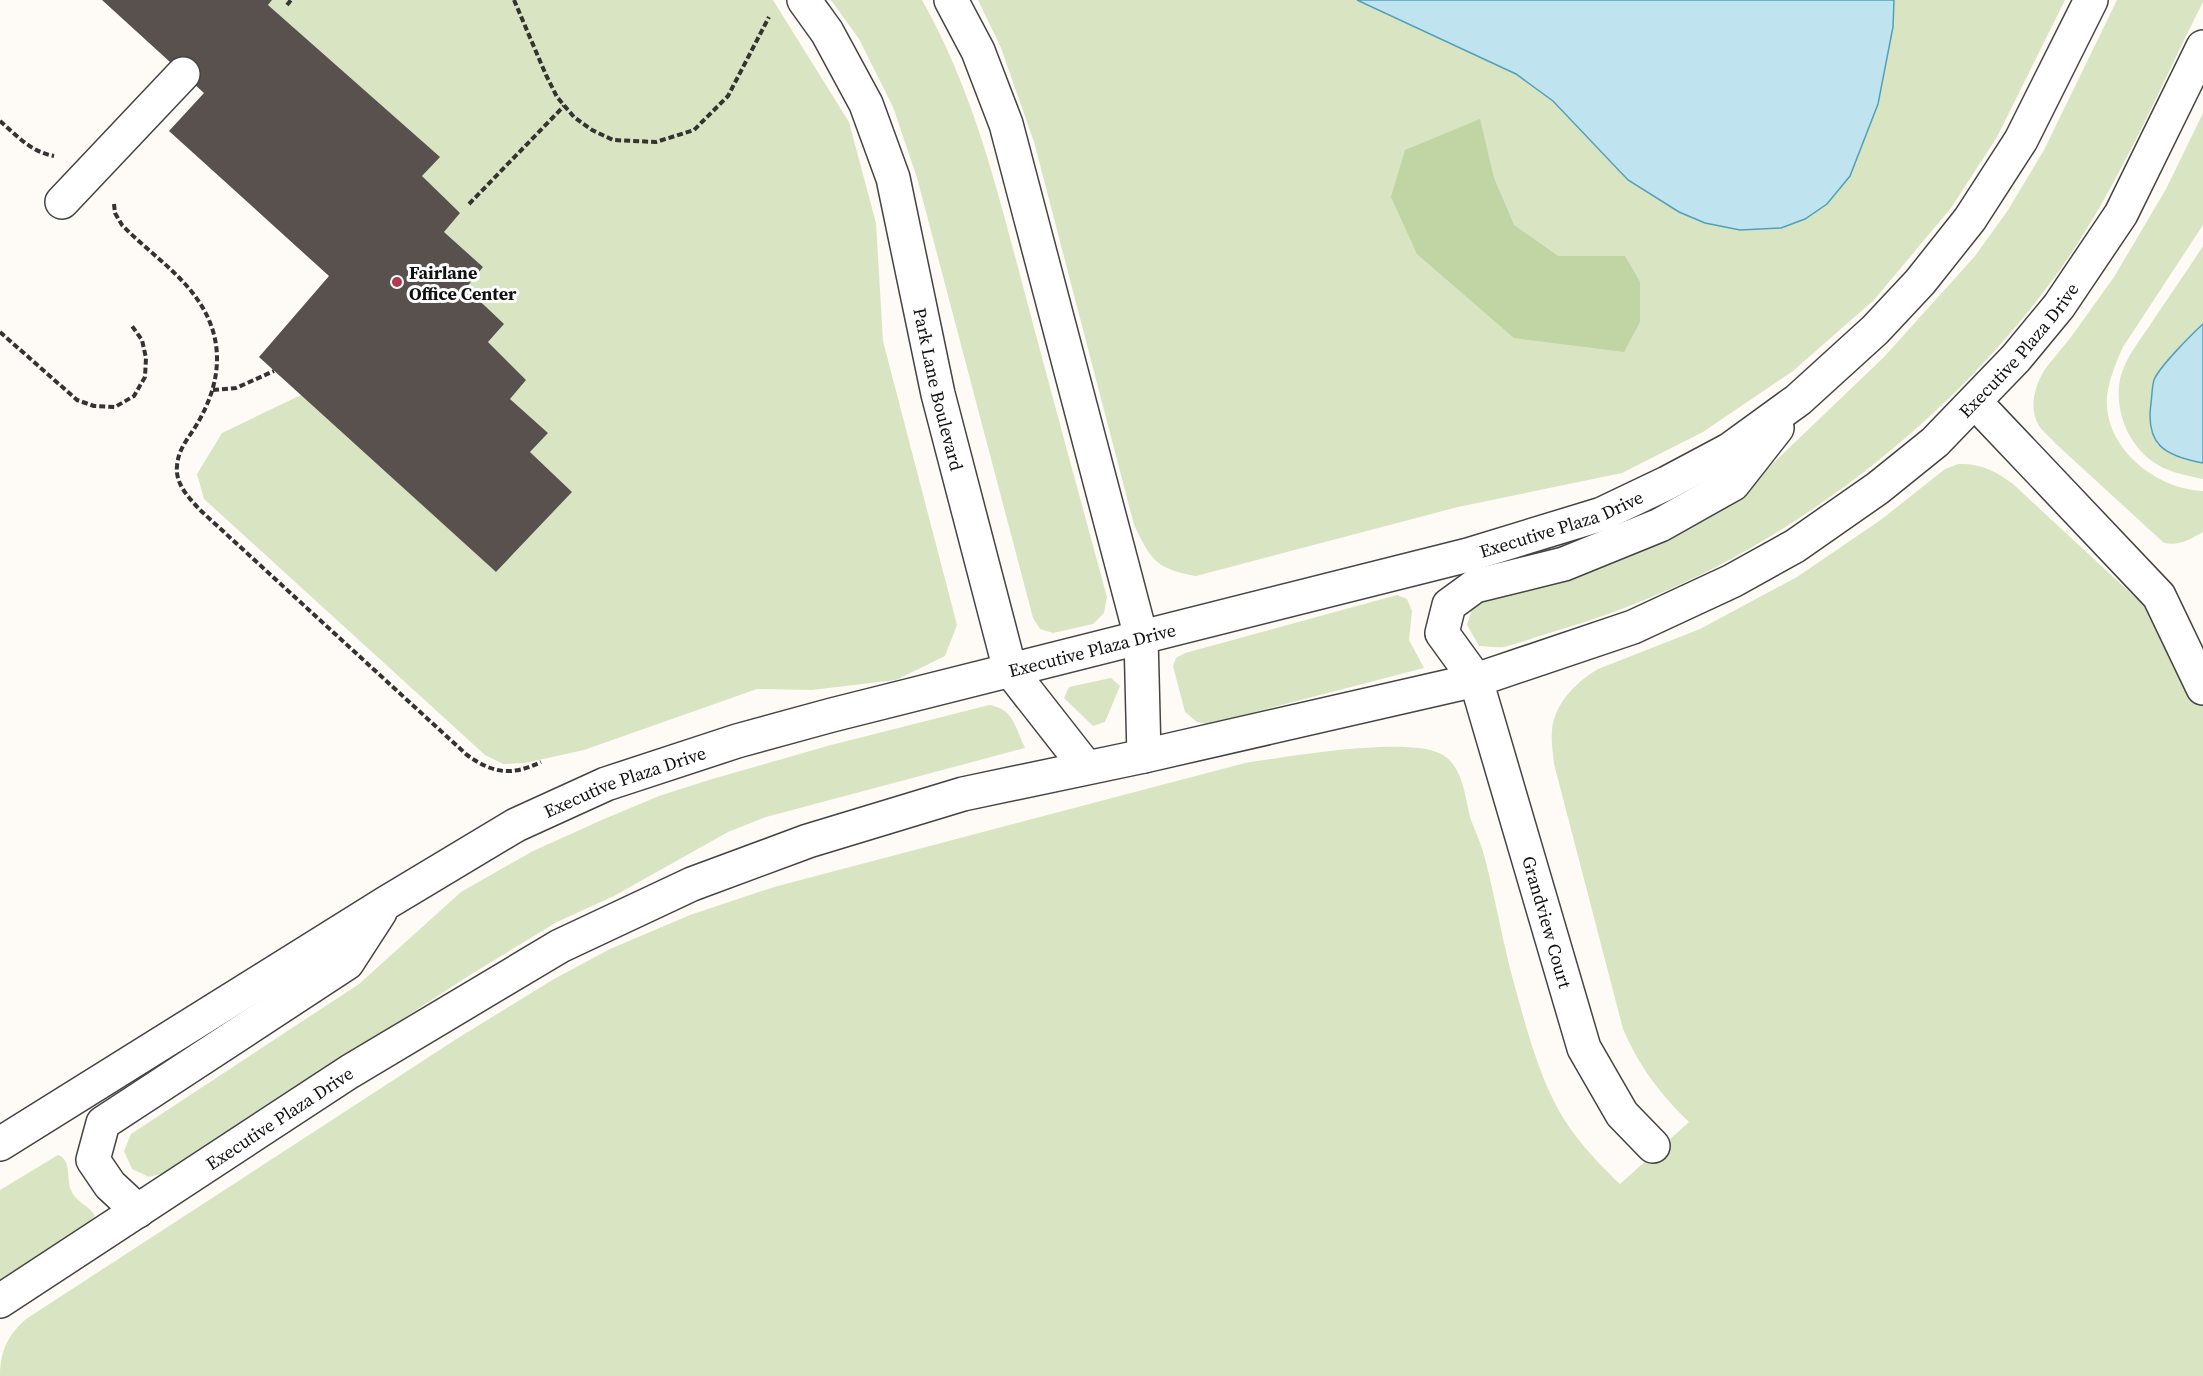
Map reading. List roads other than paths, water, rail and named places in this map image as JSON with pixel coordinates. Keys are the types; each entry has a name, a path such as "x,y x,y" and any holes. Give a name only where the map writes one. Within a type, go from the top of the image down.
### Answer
{"street":[{"name":"Park Lane Boulevard","path":"804,0 827,32 866,104 893,178 938,394 1010,670 1086,767"},
{"path":"951,0 978,51 1006,124 1142,638 1144,756"},
{"name":"Executive Plaza Drive","path":"0,1144 386,903 516,825 606,784 737,741 1468,555 1602,514 1729,450 1798,400 1875,330 1920,282 1970,219 2021,141 2091,0"},
{"name":"Executive Plaza Drive","path":"0,1301 349,1072 570,941 692,884 808,841 963,794 1144,756 1476,680 1633,627 1732,581 1795,546 1878,488 1935,442 2016,358 2059,306 2121,214 2203,47"},
{"path":"63,202 183,74"},
{"name":"Executive Plaza Drive","path":"1476,680 1442,633 1449,605 1475,586 1564,564 1660,525 1733,484 1798,400"},
{"path":"1975,402 2159,596 2203,688"},
{"name":"Grandview Court","path":"1476,680 1584,1048 1622,1114 1653,1146"},
{"name":"Executive Plaza Drive","path":"138,1211 110,1185 93,1160 103,1123 346,963 386,903"}],"water":[{"path":"1357,0 1894,0 1893,27 1878,104 1850,176 1827,204 1805,219 1781,228 1740,230 1705,223 1679,212 1628,180 1553,101 1516,74"},
{"path":"2203,324 2203,463 2178,457 2160,446 2151,429 2150,417 2153,385 2157,374"}],"place":[{"name":"Fairlane Office Center","path":"397,282"}]}
